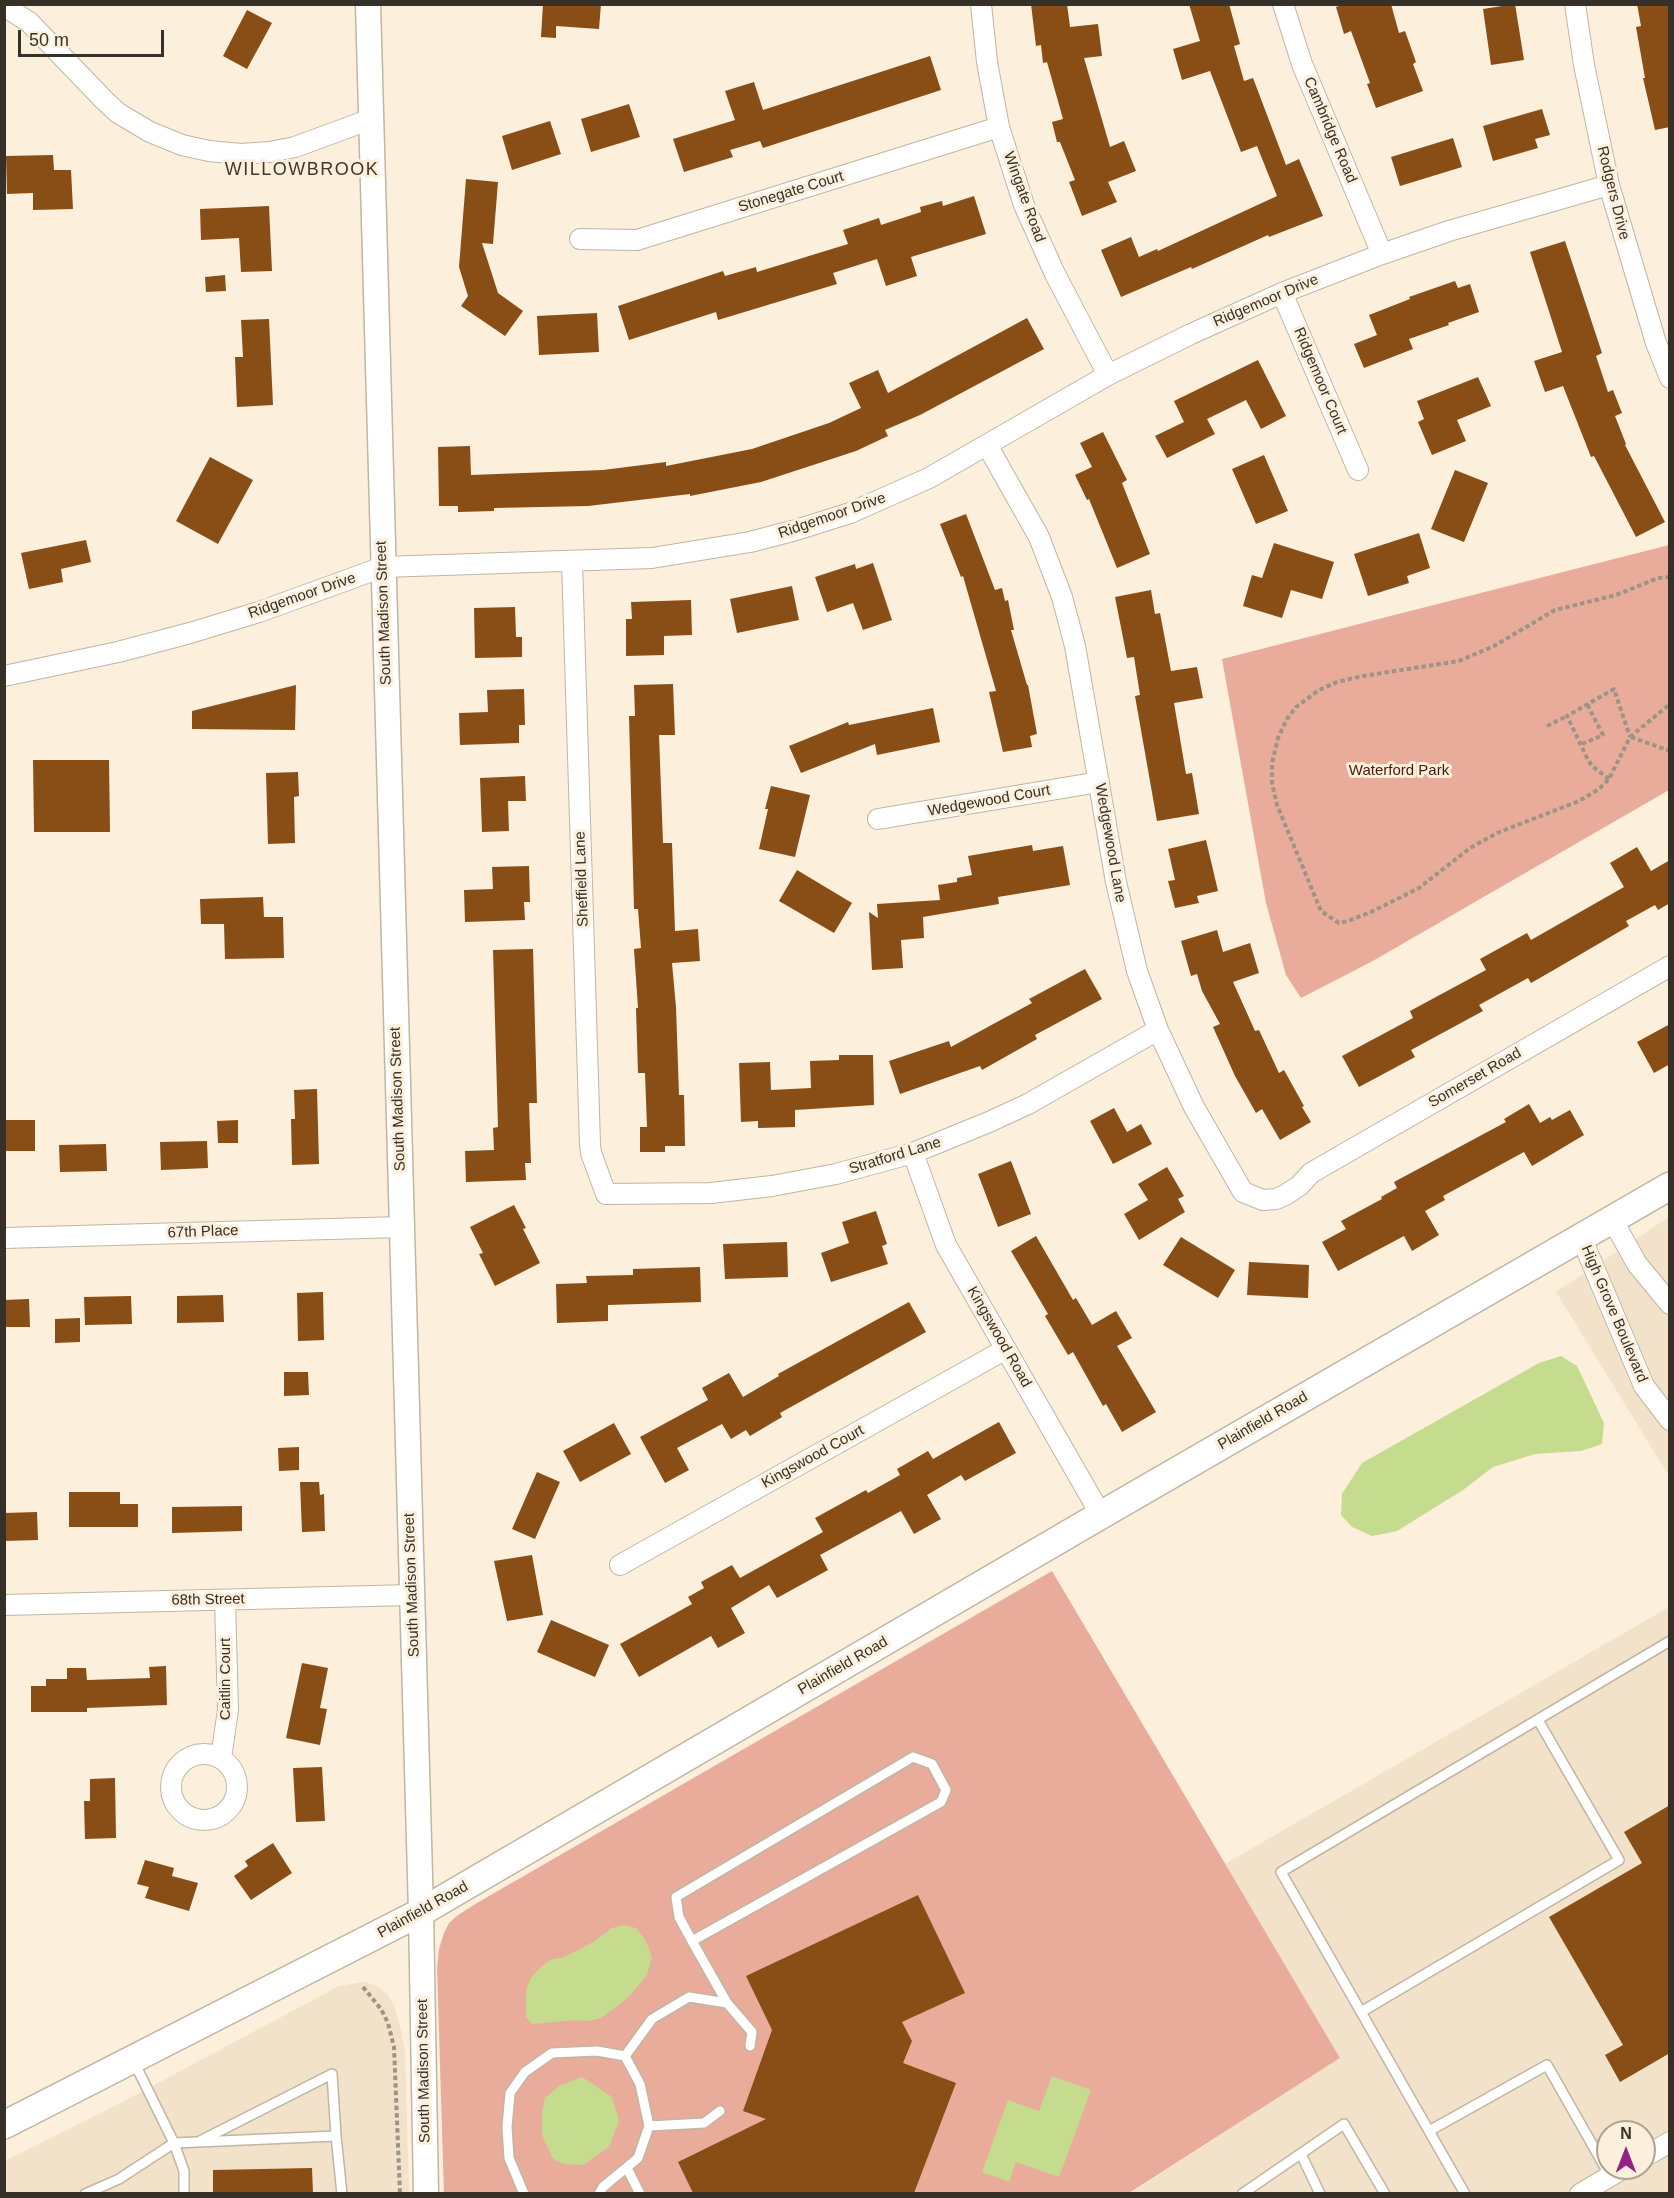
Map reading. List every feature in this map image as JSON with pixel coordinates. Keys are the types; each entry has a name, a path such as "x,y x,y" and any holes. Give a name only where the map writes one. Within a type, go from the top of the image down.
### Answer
{"main road":[{"name":"Plainfield Road","path":"4,2125 421,1912 1670,1186"}],"street":[{"name":"South Madison Street","path":"368,4 421,1912 426,2193"},
{"name":"Wingate Road","path":"981,4 987,62 999,128 1024,205 1040,243 1108,375"},
{"name":"Cambridge Road","path":"1284,4 1302,64 1382,254"},
{"name":"Rodgers Drive","path":"1575,4 1584,65 1610,185 1663,341 1670,378"},
{"path":"4,6 28,22 118,113 150,132 182,145 209,151 242,154 270,152 295,147 371,119"},
{"name":"Stonegate Court","path":"580,239 637,240 999,128"},
{"name":"Ridgemoor Drive","path":"4,676 118,652 190,633 269,609 383,567 652,558 750,543 796,530 850,513 929,478 1108,375 1282,293 1382,254 1461,228 1610,185"},
{"name":"Ridgemoor Court","path":"1282,293 1358,470"},
{"name":"Wedgewood Lane","path":"987,446 1039,537 1062,597 1076,646 1125,923 1137,971 1158,1030 1194,1107 1243,1192 1263,1200 1276,1199 1285,1195"},
{"name":"Sheffield Lane","path":"572,561 590,1144 606,1194"},
{"name":"Wedgewood Court","path":"878,819 1099,782"},
{"name":"Somerset Road","path":"1285,1195 1299,1186 1311,1173 1670,966"},
{"name":"Stratford Lane","path":"606,1194 711,1193 772,1186 836,1174 913,1153 1028,1104 1158,1030"},
{"name":"Kingswood Road","path":"913,1153 946,1245 1101,1515"},
{"path":"1612,1219 1637,1264 1670,1304"},
{"name":"67th Place","path":"4,1238 402,1227"},
{"name":"High Grove Boulevard","path":"1581,1237 1644,1386 1670,1420"},
{"name":"Kingswood Court","path":"620,1565 1006,1349"},
{"name":"68th Street","path":"4,1605 412,1595"},
{"name":"Caitlin Court","path":"221,1758 228,1710 225,1600"},
{"path":"1656,2150 1670,2142"},
{"path":"1580,2193 1603,2180"}],"lane":[{"path":"1465,2193 1281,1872 1670,1641"},
{"path":"1361,2012 1619,1860 1538,1720"},
{"path":"692,1941 941,1802 946,1790 932,1764 914,1757 676,1897 679,1917 692,1941 728,2003 752,2032 750,2046"},
{"path":"625,2056 652,2019 689,1996 728,2003"},
{"path":"524,2193 509,2158 507,2127 510,2093 525,2072 552,2054 597,2051 625,2056"},
{"path":"599,2193 638,2158 649,2126 640,2084 625,2056"},
{"path":"133,2060 174,2143 184,2171 184,2193"},
{"path":"1429,2131 1546,2065 1596,2140"},
{"path":"197,2142 333,2074 342,2193"},
{"path":"649,2126 704,2123 720,2111"},
{"path":"1242,2193 1344,2124 1385,2193"},
{"path":"85,2193 119,2179 174,2143 336,2136"},
{"path":"1301,2154 1320,2193"},
{"path":"627,2168 640,2193"}],"path":[{"path":"1670,578 1658,578 1616,595 1554,610 1494,646 1459,661 1363,676 1337,682 1319,690 1296,707 1278,738 1272,763 1272,783 1277,805 1321,911 1339,922 1371,912 1419,888 1488,838 1579,801 1599,789 1608,779 1630,736 1670,704"},
{"path":"1548,726 1614,689 1630,736"},
{"path":"1582,744 1603,735 1587,704"},
{"path":"1567,716 1592,766 1608,779"},
{"path":"1630,736 1670,751"},
{"path":"363,1987 381,2009 388,2023 394,2047 400,2193"}],"shaded area":[{"path":"1669,1217 1669,1476 1556,1292"},
{"path":"1561,1356 1577,1366 1604,1423 1602,1444 1581,1451 1535,1454 1493,1467 1463,1490 1397,1531 1372,1536 1352,1527 1341,1515 1342,1494 1362,1463 1539,1363"},
{"path":"1669,1607 1669,2193 1129,2194 1340,2058 1225,1864"},
{"path":"624,1925 636,1928 646,1941 652,1957 647,1975 629,1997 601,2018 588,2021 532,2024 526,2017 526,1990 530,1979 541,1967 550,1960 564,1957 593,1942 612,1928"},
{"path":"364,1982 377,1986 388,1995 395,2008 401,2030 405,2052 409,2193 5,2194 5,2161 115,2106 339,1986"},
{"path":"1052,2076 1091,2090 1059,2177 1016,2162 1009,2182 982,2172 1008,2100 1039,2111"},
{"path":"582,2077 612,2097 619,2121 609,2147 583,2165 564,2164 553,2159 542,2135 542,2112 545,2098 559,2086"}],"green space":[{"name":"Waterford Park","path":"1669,545 1669,790 1371,962 1301,998 1286,975 1266,903 1222,659"},
{"path":"1052,1571 1340,2058 1129,2193 444,2194 437,1968 439,1949 449,1923 477,1903"}],"building":[{"path":"543,4 601,4 599,29 556,26 556,38 541,37"},
{"path":"1031,4 1067,4 1070,27 1098,24 1102,56 1084,58 1110,147 1124,141 1136,171 1108,182 1117,202 1082,216 1069,182 1075,180 1060,142 1057,142 1052,122 1063,119 1047,62 1043,63 1041,45 1036,46"},
{"path":"1189,4 1229,4 1240,44 1234,46 1244,81 1253,78 1286,165 1299,159 1323,216 1269,237 1268,235 1121,297 1101,250 1131,237 1139,257 1157,249 1158,251 1277,196 1257,146 1241,152 1210,71 1182,80 1173,49 1200,41"},
{"path":"1345,4 1391,4 1399,33 1405,31 1416,62 1413,64 1423,91 1376,108 1367,84 1370,83 1351,31 1344,34 1336,7"},
{"path":"1515,4 1524,60 1491,65 1483,9"},
{"path":"1637,4 1670,4 1670,127 1655,130 1643,78 1645,78 1636,27 1641,26"},
{"path":"247,10 272,23 247,69 223,56"},
{"path":"930,56 941,90 763,148 760,141 730,150 733,157 684,172 673,139 735,120 725,91 754,82 763,110"},
{"path":"629,104 640,137 591,152 581,119"},
{"path":"1542,109 1550,135 1535,139 1538,148 1493,161 1483,126"},
{"path":"550,121 561,154 512,170 502,136"},
{"path":"1453,138 1462,167 1400,186 1391,157"},
{"path":"53,155 54,170 71,170 73,209 33,210 33,193 7,194 6,156"},
{"path":"466,179 498,182 493,244 482,243 498,293 523,311 505,336 461,306 468,296 459,267"},
{"path":"974,196 986,234 911,257 917,276 886,286 877,259 833,273 837,284 718,320 716,312 629,340 618,306 723,271 725,276 756,267 757,272 848,244 843,230 879,218 881,225 921,212 920,207 942,201 943,206"},
{"path":"269,206 272,271 241,272 239,238 201,240 200,209"},
{"path":"1565,241 1602,353 1596,356 1608,392 1613,390 1622,413 1615,416 1625,445 1665,522 1636,537 1594,456 1591,457 1563,386 1545,392 1534,361 1562,352 1530,252"},
{"path":"225,275 226,291 206,292 205,277"},
{"path":"1455,281 1458,288 1470,284 1479,312 1409,339 1413,349 1364,368 1354,344 1377,335 1369,315 1410,299 1409,297"},
{"path":"597,313 599,352 539,355 537,316"},
{"path":"1027,318 1044,349 920,415 885,430 888,436 856,451 761,482 690,496 690,494 588,506 494,508 494,511 458,512 458,506 439,506 438,447 470,446 471,475 603,470 666,462 666,466 752,449 829,423 861,408 849,383 878,370 888,393"},
{"path":"269,319 273,405 237,407 235,357 243,357 241,320"},
{"path":"1258,360 1286,416 1261,429 1246,400 1207,419 1215,434 1167,458 1155,436 1184,422 1174,401"},
{"path":"1478,377 1491,406 1457,420 1466,441 1432,455 1418,422 1424,419 1417,401"},
{"path":"1103,432 1127,480 1122,483 1150,554 1117,568 1089,499 1087,500 1075,475 1092,467 1080,443"},
{"path":"1264,455 1288,511 1256,524 1232,469"},
{"path":"210,457 253,480 218,544 176,521"},
{"path":"1455,470 1488,483 1464,542 1431,529"},
{"path":"966,514 995,590 1002,588 1005,601 1008,600 1014,630 1011,630 1028,685 1037,734 1030,736 1032,747 1003,752 989,692 996,691 963,576 961,577 940,524"},
{"path":"1419,533 1430,568 1407,576 1409,583 1368,596 1354,554"},
{"path":"86,540 91,562 61,569 63,582 29,589 21,553"},
{"path":"1274,543 1334,562 1322,599 1291,590 1282,618 1243,606 1252,575 1262,578"},
{"path":"873,563 892,620 863,630 853,603 827,612 815,577 855,564 856,569"},
{"path":"792,586 799,620 737,633 730,599"},
{"path":"1151,590 1155,614 1160,613 1171,671 1197,667 1203,698 1174,703 1186,774 1192,773 1199,814 1157,821 1135,696 1140,695 1134,657 1127,658 1115,597"},
{"path":"691,600 692,635 664,636 664,655 626,656 626,619 632,619 631,602"},
{"path":"515,607 516,637 522,637 522,657 475,658 474,608"},
{"path":"673,684 675,735 659,735 663,843 672,843 675,931 698,929 700,961 672,963 679,1095 684,1095 685,1146 665,1146 665,1152 640,1152 640,1127 647,1127 645,1073 638,1073 636,1008 638,1008 634,949 641,948 638,909 634,909 629,716 635,716 634,685"},
{"path":"296,685 295,730 192,729 192,711"},
{"path":"524,689 525,725 519,725 519,743 460,745 459,713 488,712 487,690"},
{"path":"933,708 940,742 877,755 875,744 801,773 789,746 848,722 849,725"},
{"path":"33,760 109,760 110,832 34,832"},
{"path":"298,772 299,796 294,797 295,843 268,844 266,773"},
{"path":"525,776 526,801 508,801 509,831 482,832 480,778"},
{"path":"771,786 810,795 795,857 759,849"},
{"path":"1206,840 1218,891 1197,896 1199,903 1175,908 1168,881 1175,880 1168,849"},
{"path":"1032,845 1033,851 1063,846 1070,885 998,897 999,904 923,917 924,938 901,940 903,968 872,970 869,912 878,918 877,904 940,900 938,885 957,882 957,878 972,875 968,856"},
{"path":"1637,847 1651,871 1670,860 1670,903 1658,910 1655,905 1626,921 1629,926 1531,983 1528,978 1479,1005 1483,1011 1411,1050 1415,1057 1359,1087 1342,1056 1413,1018 1410,1011 1486,970 1480,959 1527,933 1531,940 1624,887 1610,863"},
{"path":"529,866 530,902 524,902 525,920 465,922 464,890 493,889 492,867"},
{"path":"797,870 852,903 834,933 779,901"},
{"path":"263,897 264,917 283,917 284,958 225,959 224,924 201,924 200,899"},
{"path":"1217,930 1223,952 1250,943 1259,973 1233,982 1255,1031 1259,1030 1279,1073 1284,1070 1311,1122 1280,1140 1262,1109 1256,1113 1235,1076 1213,1027 1220,1024 1202,991 1197,974 1191,976 1181,941"},
{"path":"533,949 537,1103 529,1103 531,1163 525,1163 526,1180 466,1182 465,1151 494,1150 493,1128 498,1127 493,950"},
{"path":"1085,969 1102,999 1035,1035 1037,1039 982,1070 980,1066 900,1094 889,1061 949,1041 951,1047 1032,1003 1029,999"},
{"path":"1670,1024 1670,1064 1654,1073 1637,1042"},
{"path":"839,1055 873,1055 874,1105 795,1110 795,1127 758,1128 758,1121 741,1122 739,1063 770,1062 771,1090 811,1088 810,1061 839,1060"},
{"path":"317,1089 319,1164 292,1165 291,1119 295,1119 294,1090"},
{"path":"1529,1104 1540,1123 1550,1117 1552,1120 1570,1110 1584,1135 1532,1166 1524,1152 1443,1196 1445,1200 1425,1211 1439,1235 1412,1251 1404,1236 1338,1271 1322,1242 1346,1229 1341,1221 1382,1199 1381,1197 1397,1188 1394,1182 1506,1122 1504,1119"},
{"path":"1114,1108 1127,1132 1141,1124 1152,1144 1113,1164 1090,1121"},
{"path":"4,1120 35,1120 35,1151 4,1151"},
{"path":"238,1120 238,1143 218,1143 217,1121"},
{"path":"207,1141 208,1168 161,1170 160,1142"},
{"path":"106,1144 107,1171 60,1172 59,1145"},
{"path":"1011,1161 1031,1214 998,1227 978,1174"},
{"path":"1167,1167 1184,1196 1178,1199 1185,1212 1139,1240 1124,1214 1148,1200 1138,1184"},
{"path":"514,1205 540,1263 495,1286 479,1254 483,1253 470,1227"},
{"path":"876,1211 887,1244 882,1246 888,1264 831,1282 821,1253 849,1243 842,1222"},
{"path":"1036,1236 1073,1300 1076,1298 1092,1325 1116,1311 1132,1338 1117,1346 1156,1412 1122,1432 1106,1404 1103,1406 1073,1352 1068,1355 1045,1316 1048,1314 1011,1251"},
{"path":"1181,1237 1235,1270 1218,1298 1163,1265"},
{"path":"787,1242 788,1277 725,1279 723,1244"},
{"path":"1249,1262 1309,1265 1308,1298 1247,1295"},
{"path":"700,1267 701,1302 608,1305 608,1321 557,1323 556,1284 587,1283 586,1276 633,1275 633,1269"},
{"path":"323,1292 324,1340 298,1341 297,1293"},
{"path":"223,1295 224,1322 177,1323 177,1296"},
{"path":"131,1296 132,1324 85,1325 84,1297"},
{"path":"29,1299 30,1327 4,1327 4,1300"},
{"path":"909,1302 926,1332 780,1413 782,1417 750,1436 746,1430 731,1439 722,1424 677,1448 689,1470 665,1483 640,1437 708,1400 702,1388 729,1373 743,1397 779,1376 778,1374"},
{"path":"80,1318 80,1342 55,1343 55,1319"},
{"path":"284,1372 308,1372 309,1395 284,1396"},
{"path":"999,1422 1016,1453 965,1481 961,1475 927,1495 941,1519 914,1534 901,1511 820,1555 828,1570 777,1598 769,1585 731,1608 745,1633 718,1648 711,1636 639,1677 620,1644 692,1604 688,1597 704,1588 701,1582 732,1565 740,1578 823,1532 815,1518 866,1490 868,1493 900,1475 897,1469 928,1451 933,1459"},
{"path":"614,1423 631,1454 580,1482 563,1451"},
{"path":"299,1447 299,1470 279,1471 278,1448"},
{"path":"537,1472 560,1482 535,1539 512,1529"},
{"path":"300,1482 319,1482 320,1495 324,1494 325,1531 302,1532"},
{"path":"69,1492 120,1492 120,1504 138,1504 138,1527 69,1527"},
{"path":"242,1506 242,1531 172,1533 172,1507"},
{"path":"37,1512 38,1540 4,1541 4,1513"},
{"path":"532,1555 543,1615 507,1621 494,1561"},
{"path":"551,1620 609,1645 595,1677 537,1652"},
{"path":"302,1663 328,1668 320,1708 327,1709 320,1745 286,1738"},
{"path":"166,1666 167,1705 87,1708 87,1712 31,1712 31,1686 46,1686 46,1679 67,1679 67,1668 86,1668 87,1680 150,1678 149,1667"},
{"path":"322,1767 325,1821 296,1822 293,1768"},
{"path":"115,1778 116,1838 85,1839 84,1801 90,1801 90,1779"},
{"path":"1670,1805 1670,2053 1620,2082 1605,2055 1623,2045 1549,1917 1642,1863 1624,1832"},
{"path":"273,1843 292,1873 251,1900 234,1876 248,1866 245,1861"},
{"path":"145,1860 174,1868 172,1876 198,1883 189,1911 145,1898 149,1887 137,1884"},
{"path":"918,1895 965,1993 902,2022 912,2041 903,2063 956,2083 914,2193 693,2193 678,2162 766,2119 743,2111 772,2030 746,1976"},
{"path":"312,2168 313,2193 213,2193 213,2170"}],"district":[{"name":"WILLOWBROOK","path":"302,170"}]}
